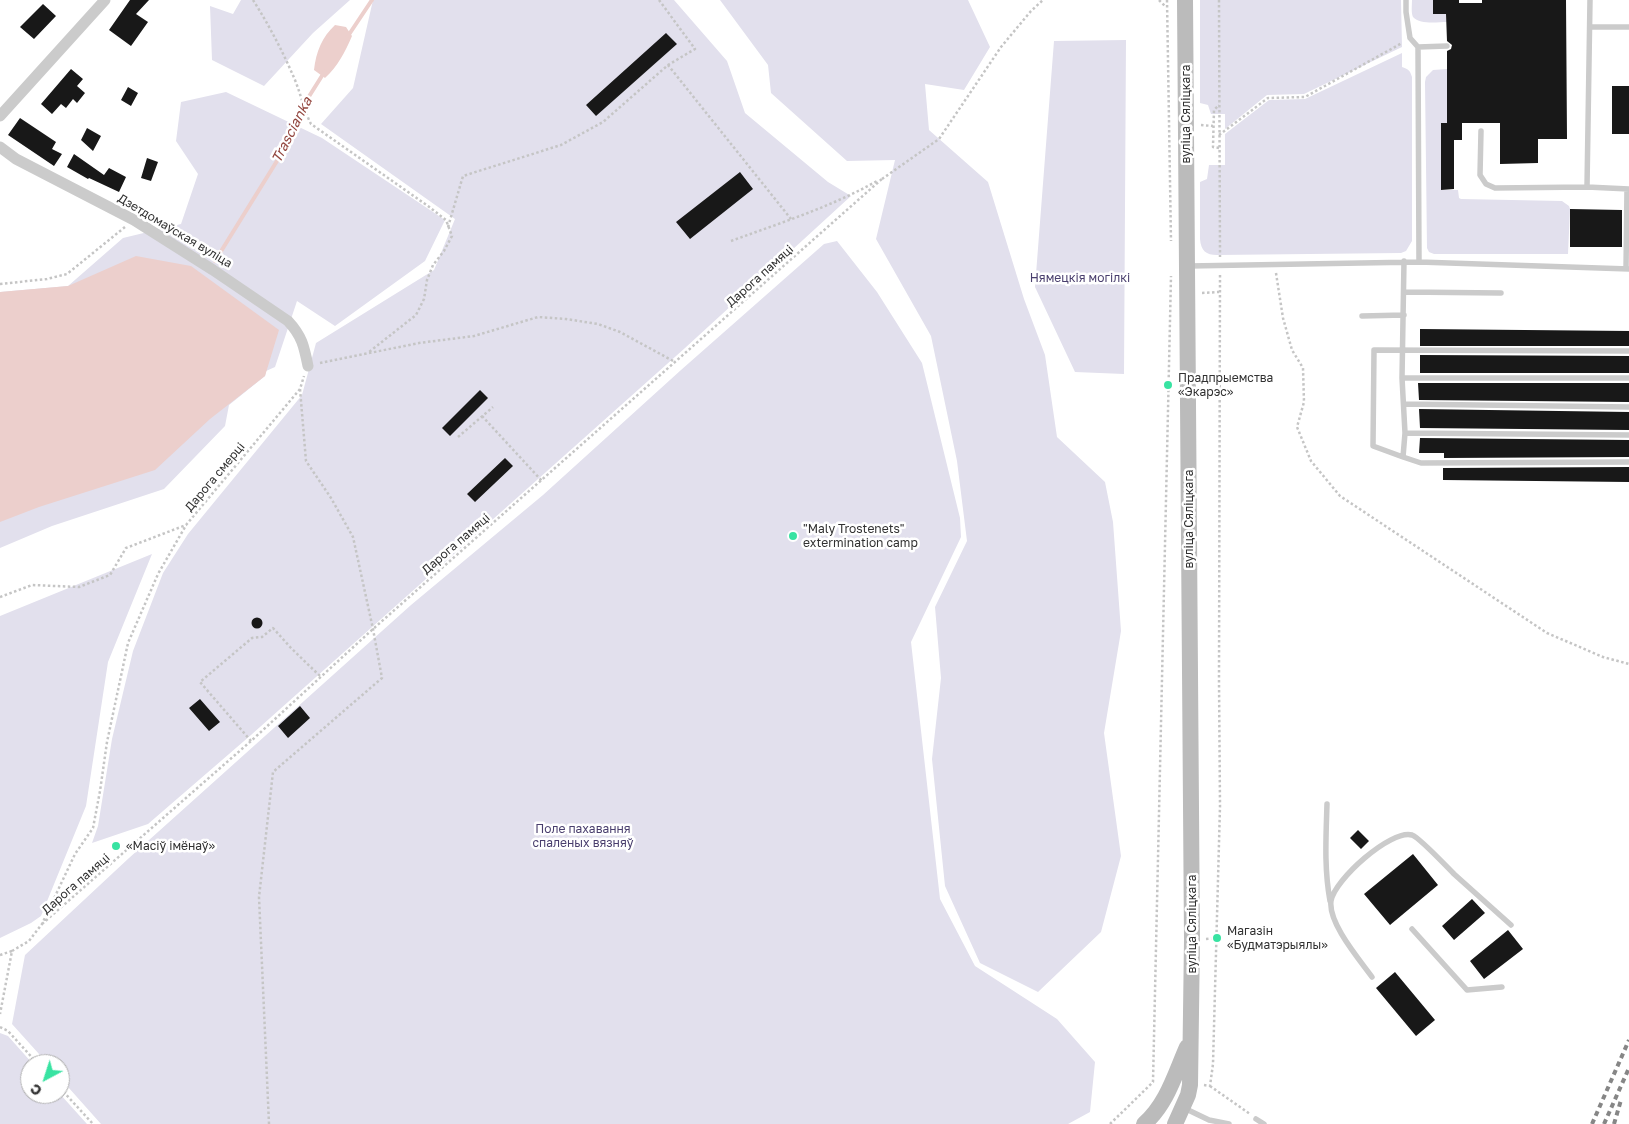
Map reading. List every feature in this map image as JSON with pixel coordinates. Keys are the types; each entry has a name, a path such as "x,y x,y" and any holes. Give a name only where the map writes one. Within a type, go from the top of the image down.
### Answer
{"main road":[{"name":"вуліца Сяліцкага","path":"1175,1124 1183,1108 1190,1085 1192,940 1185,0"},
{"name":"вуліца Сяліцкага","path":"1144,1124 1150,1119 1173,1083 1190,1038"}],"street":[{"path":"0,116 105,0"},
{"name":"Дзетдомаўская вуліца","path":"0,147 16,159 134,220 213,270 288,321 298,332 308,366"}],"lane":[{"path":"1406,0 1410,38 1418,47 1419,262"},
{"path":"1588,187 1590,0"},
{"path":"1590,27 1629,27"},
{"path":"1418,47 1447,46"},
{"path":"1186,266 1419,262 1628,269 1628,189 1588,187 1495,188 1486,184 1480,175 1481,131"},
{"path":"1403,457 1405,433 1402,378 1404,350 1404,262"},
{"path":"1404,292 1501,293"},
{"path":"1362,316 1404,315"},
{"path":"1629,351 1374,350 1373,446 1421,463 1629,462"},
{"path":"1402,378 1629,378"},
{"path":"1404,404 1629,407"},
{"path":"1405,433 1629,435"},
{"path":"1327,804 1326,879 1337,929 1372,977"},
{"path":"1330,902 1335,891 1354,867 1393,838 1405,834 1415,836 1511,925"},
{"path":"1412,928 1466,990 1502,987"},
{"path":"1183,1108 1209,1120 1229,1124"},
{"path":"1256,1119 1264,1124"}],"path":[{"path":"253,0 268,24 292,73 305,113 311,124 446,220 452,236 444,251 433,265 427,280 424,299 416,315 368,353"},
{"path":"448,227 463,176 561,145 603,122 668,65 696,49 660,0"},
{"path":"731,241 851,196 883,178 939,139 1000,47 1043,0"},
{"path":"1159,0 1167,9"},
{"path":"1167,0 1171,243"},
{"path":"1210,1086 1213,1064 1220,806 1218,680 1220,0"},
{"path":"1219,135 1268,98 1305,97 1410,38"},
{"path":"668,65 791,219"},
{"path":"1219,105 1214,110 1213,126 1213,146 1219,148"},
{"name":"Дарога памяці","path":"42,924 252,741 373,629 883,178"},
{"path":"0,284 46,279 67,274 134,220"},
{"path":"1275,264 1283,318 1292,350 1303,368 1304,402 1297,427 1312,461 1340,496 1547,633 1603,657 1629,664"},
{"path":"1110,1124 1153,1082 1171,272"},
{"path":"308,366 419,343 474,336 538,317 598,324 620,332 675,362"},
{"name":"Дарога смерці","path":"0,597 32,585 78,587 110,575 126,548 186,525 300,389 308,366"},
{"path":"269,1124 260,897 273,772 382,678 353,537 332,498 306,461 300,389"},
{"path":"458,437 493,407"},
{"path":"482,416 542,481"},
{"path":"0,955 12,951 29,941 42,924 75,854 93,828 107,742 128,643 158,574 186,525"},
{"path":"252,741 200,682 252,638 262,638 273,628 321,678"},
{"path":"0,1014 12,951"},
{"path":"0,1026 8,1031 29,1054"},
{"path":"1190,1085 1210,1086 1256,1119"},
{"path":"70,1099 93,1124"}],"green space":[{"path":"241,0 350,0 313,33 264,86 212,60 210,6 233,14"},
{"path":"373,0 674,0 727,61 745,113 828,182 851,196 685,348 251,735 148,824 92,843 98,826 112,739 133,651 163,573 188,534 302,395 316,343 434,270 455,219 321,124 353,88"},
{"path":"720,0 968,0 990,47 964,90 925,84 929,130 988,182 1024,299 1045,355 1057,437 1105,482 1113,522 1121,631 1104,733 1121,856 1101,932 1038,992 980,963 945,886 932,759 941,678 935,607 967,541 957,461 931,336 876,239 895,160 847,161 771,93 768,65"},
{"path":"1200,0 1401,0 1402,47 1304,94 1267,95 1225,129 1225,114 1211,114 1208,105 1200,103"},
{"path":"1412,0 1433,0 1446,14 1447,22 1416,20 1412,15"},
{"name":"Нямецкія могілкі","path":"1126,40 1124,374 1075,372 1035,287 1054,41"},
{"path":"1402,53 1402,67 1408,70 1412,77 1412,241 1406,251 1401,253 1217,255 1205,252 1200,239 1200,182 1207,179 1209,165 1225,165 1225,134 1269,100 1305,99"},
{"path":"1447,69 1447,123 1441,190 1458,190 1459,198 1461,199 1562,201 1570,209 1568,254 1434,254 1429,252 1427,248 1425,82 1426,77 1433,70"},
{"path":"226,92 322,138 445,220 425,261 335,326 297,301 275,367 266,371 265,376 229,405 225,426 164,489 52,526 0,548 0,292 68,286 123,238 181,224 198,174 176,141 181,102"},
{"name":"Поле пахавання спаленых вязняў","path":"837,241 877,292 922,363 960,518 961,537 911,642 940,899 975,966 1057,1019 1095,1062 1090,1112 1068,1124 101,1124 70,1089 70,1054 39,1054 12,1024 25,955 129,858 411,605 543,495 824,244"},
{"path":"152,554 108,662 86,806 41,916 0,938 0,616"},
{"path":"0,1033 8,1036 24,1054 20,1054 20,1104 69,1104 87,1124 0,1124"}],"shaded area":[{"path":"335,25 346,27 352,36 334,69 325,78 314,70 315,63 323,40"},
{"path":"136,256 191,266 279,330 265,376 210,419 155,470 39,507 0,522 0,292 68,286"}],"building":[{"path":"130,0 149,0 136,14 148,22 131,46 109,30"},
{"path":"1433,0 1459,0 1459,3 1482,3 1482,0 1566,0 1567,139 1538,139 1538,163 1500,164 1500,123 1462,123 1462,140 1454,140 1454,189 1441,190 1441,123 1447,123 1447,51 1451,49 1452,45 1447,41 1446,14 1433,14"},
{"path":"43,4 56,16 34,39 20,27"},
{"path":"666,33 677,44 596,116 586,105"},
{"path":"71,69 83,79 77,86 85,93 77,103 73,99 66,108 61,104 52,114 41,104"},
{"path":"1612,86 1629,86 1629,134 1612,134"},
{"path":"128,87 138,93 131,106 121,100"},
{"path":"20,118 56,142 52,149 62,154 54,166 8,135"},
{"path":"87,128 101,136 93,151 81,140"},
{"path":"74,154 104,175 109,168 126,177 119,192 88,179 67,167"},
{"path":"147,158 158,162 151,181 141,178"},
{"path":"740,172 753,189 690,239 676,222"},
{"path":"1570,209 1622,210 1622,247 1570,247"},
{"path":"1420,329 1629,331 1629,346 1420,346"},
{"path":"1420,355 1629,356 1629,373 1420,373"},
{"path":"1418,383 1629,383 1629,402 1419,400"},
{"path":"480,390 488,398 450,436 442,428"},
{"path":"1419,409 1629,412 1629,430 1420,428"},
{"path":"1420,438 1629,440 1629,457 1444,458 1444,453 1419,453"},
{"path":"505,458 513,466 475,502 467,494"},
{"path":"1629,467 1629,482 1443,480 1443,468"},
{"path":"257,617 263,623 257,629 251,623"},
{"path":"200,699 220,722 209,731 189,708"},
{"path":"300,706 310,718 288,738 278,726"},
{"path":"1358,830 1369,841 1361,849 1350,838"},
{"path":"1413,854 1438,885 1390,925 1364,894"},
{"path":"1472,899 1485,913 1454,940 1442,926"},
{"path":"1508,930 1523,949 1484,979 1470,961"},
{"path":"1395,972 1435,1020 1416,1036 1376,988"}],"waterway":[{"name":"Trascianka","path":"348,36 372,0"},
{"name":"Trascianka","path":"215,261 285,148 303,106 325,71"}],"railway":[{"path":"1592,1124 1629,1040"},
{"path":"1604,1124 1629,1068"},
{"path":"1614,1124 1621,1100"}],"place":[{"name":"Прадпрыемства «Экарэс»","path":"1168,385"},
{"name":"\"Maly Trostenets\" extermination camp","path":"793,536"},
{"name":"«Масіў імёнаў»","path":"116,846"},
{"name":"Магазін «Будматэрыялы»","path":"1217,938"}]}
